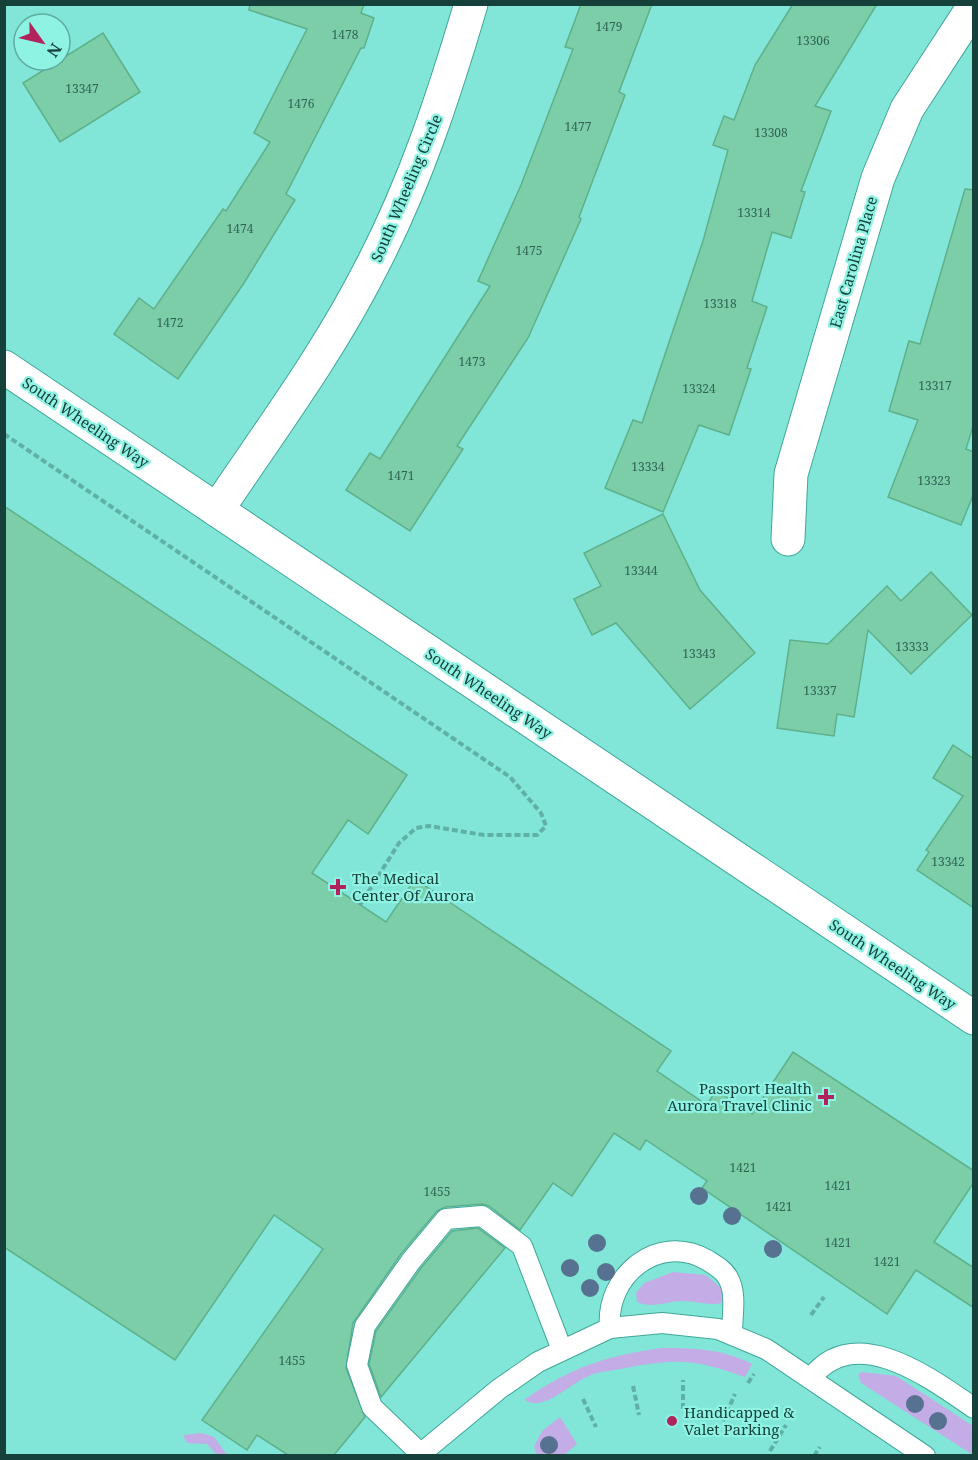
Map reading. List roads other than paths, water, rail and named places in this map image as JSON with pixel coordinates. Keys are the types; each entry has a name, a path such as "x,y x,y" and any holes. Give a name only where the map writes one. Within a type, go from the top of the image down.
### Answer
{"street":[{"name":"South Wheeling Circle","path":"217,510 342,321 371,269 397,216 441,105 471,4"},
{"name":"East Carolina Place","path":"788,539 791,474 878,178 907,109 974,6"},
{"name":"South Wheeling Way","path":"4,367 974,1018"}],"lane":[{"path":"562,1350 522,1246 482,1216 446,1219 411,1261 365,1326 357,1365 372,1407 419,1455 499,1389 562,1350 610,1328 684,1324 732,1333 766,1349 925,1455"},
{"path":"610,1328 610,1301 634,1266 647,1256 665,1252 685,1253 708,1261 729,1279 732,1289 732,1333"},
{"path":"811,1378 823,1364 832,1358 867,1355 887,1358 915,1370 974,1407"}],"place":[{"name":"The Medical Center Of Aurora","path":"338,887"},
{"name":"Passport Health Aurora Travel Clinic","path":"826,1097"},
{"name":"Handicapped & Valet Parking","path":"672,1421"}]}
